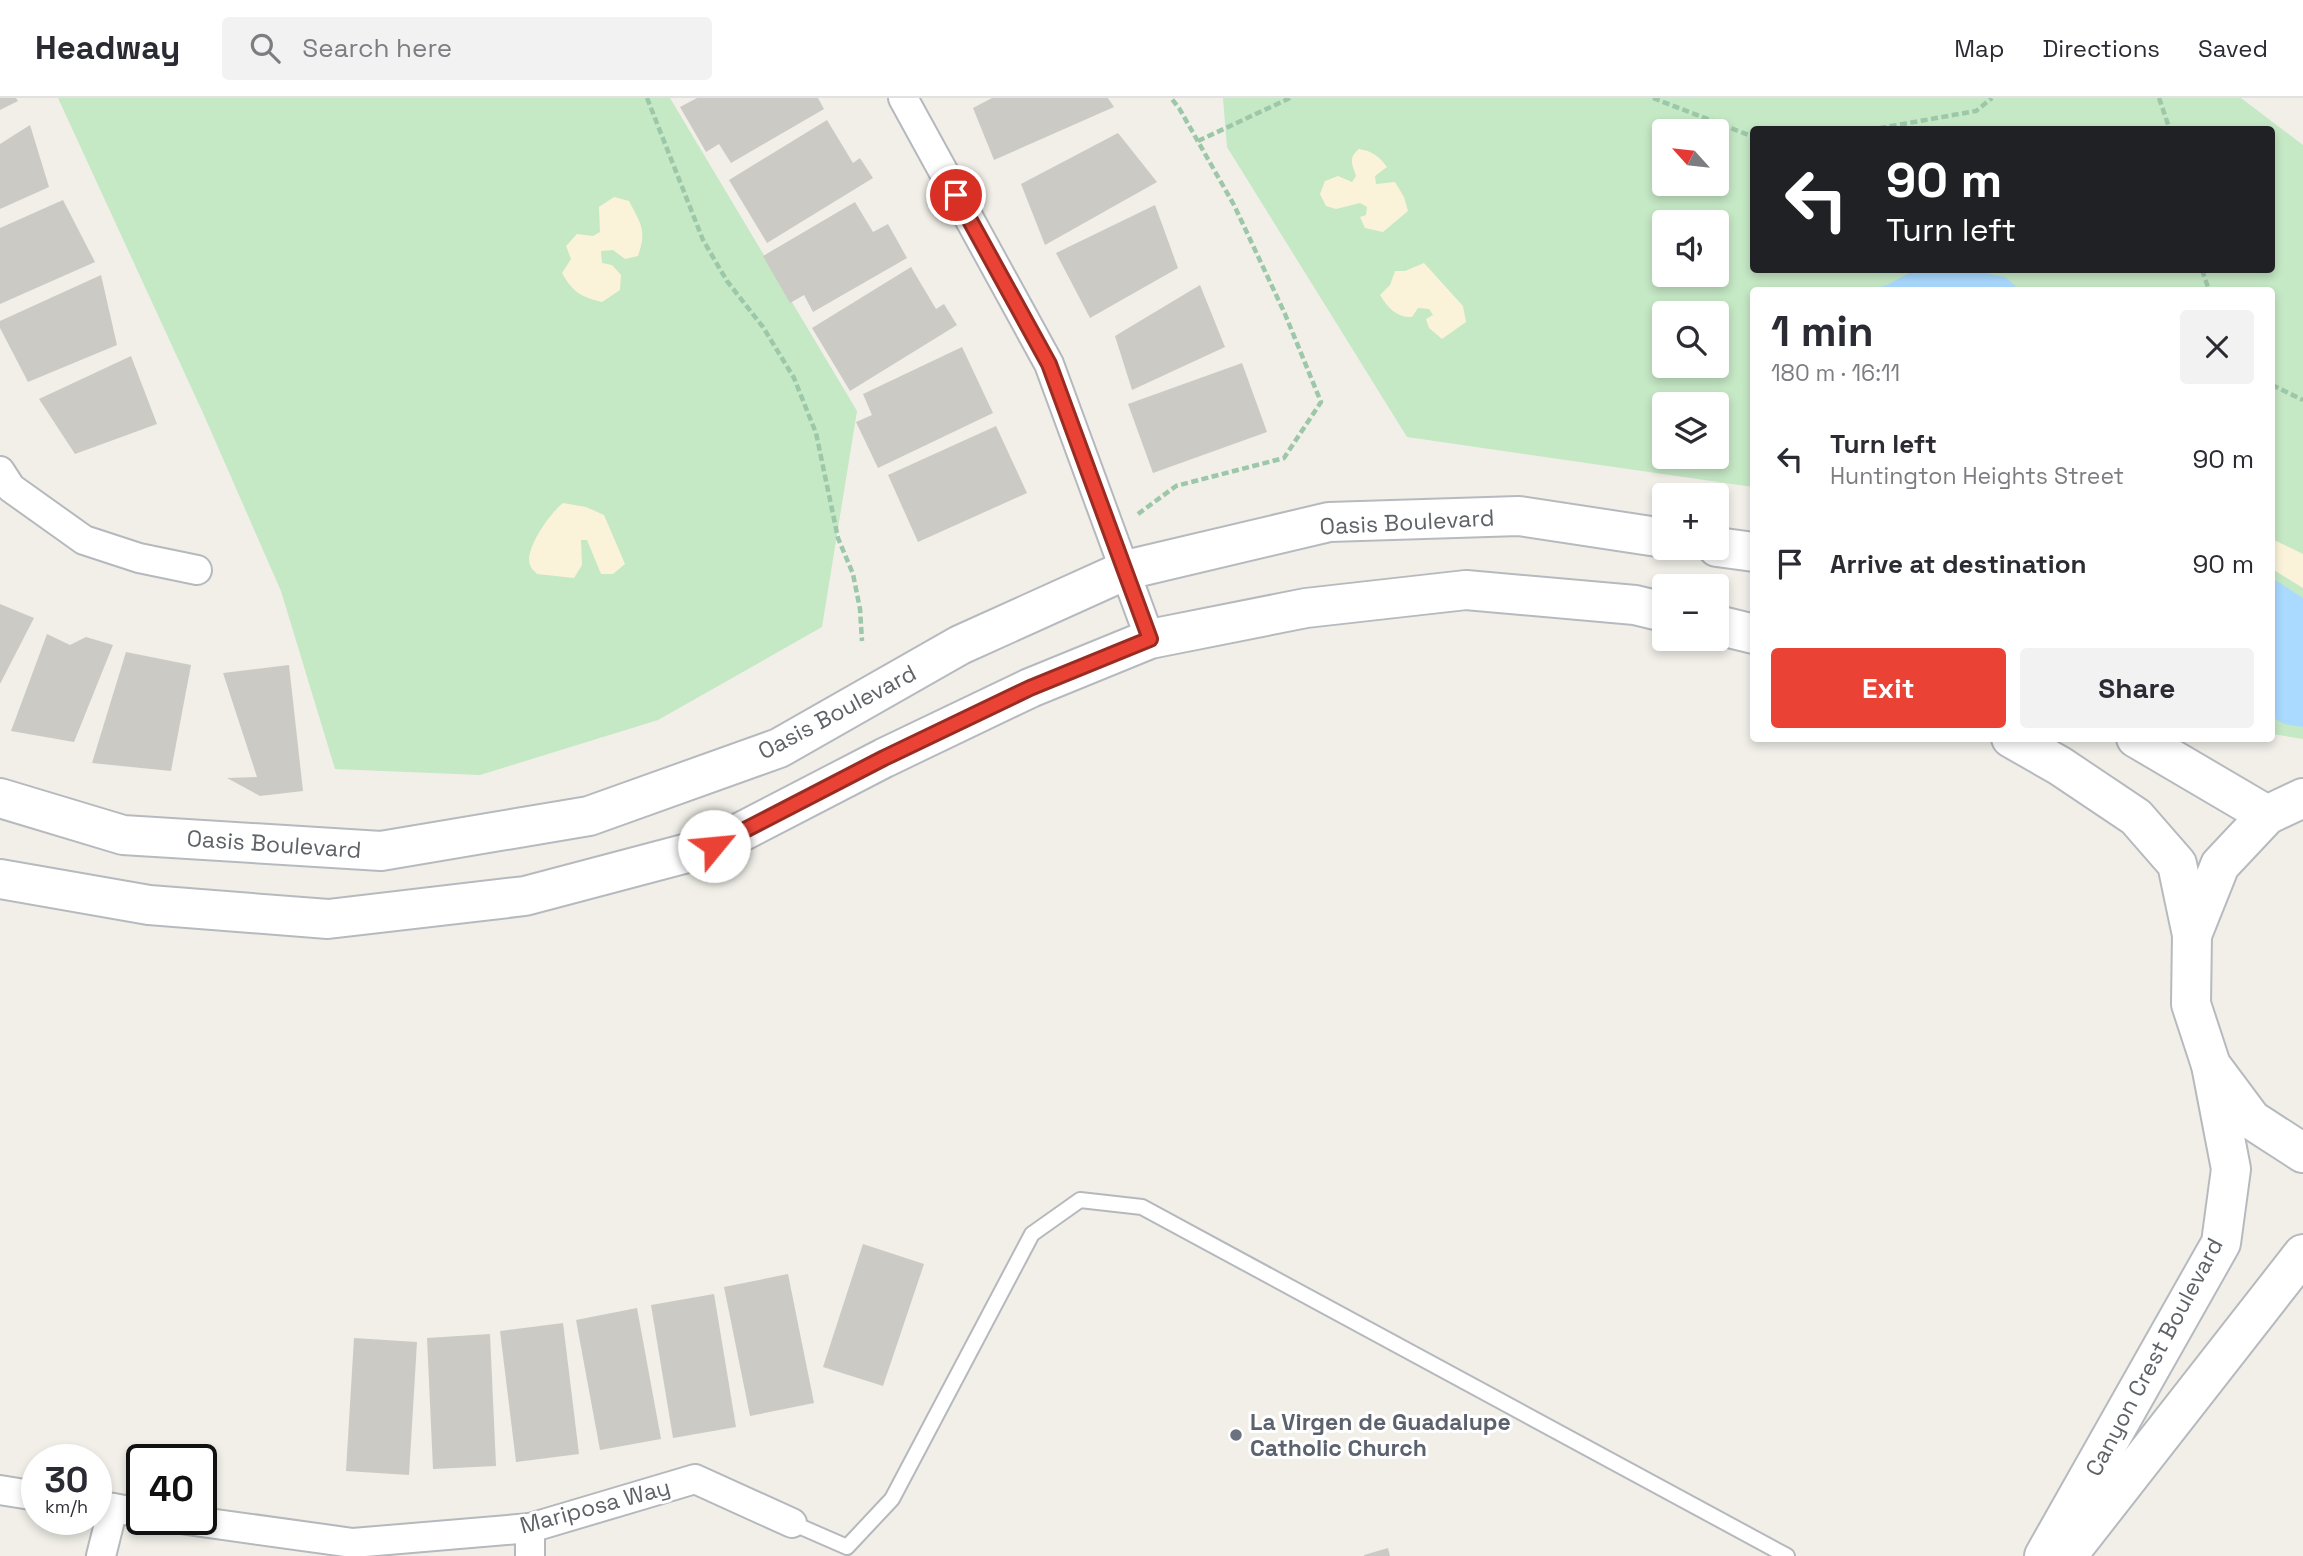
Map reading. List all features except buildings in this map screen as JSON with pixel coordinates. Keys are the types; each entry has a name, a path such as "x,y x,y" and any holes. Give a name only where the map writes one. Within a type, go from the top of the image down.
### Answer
{"street":[{"path":"903,98 1049,364 1150,639"},
{"path":"0,471 11,488 84,540 139,558 197,569"},
{"name":"Oasis Boulevard","path":"0,797 123,835 381,851 589,816 779,748 960,645 1126,570 1329,522 1519,516 1652,536"},
{"path":"1729,549 1750,551"},
{"path":"0,879 149,905 328,919 525,896 714,846 884,758 1030,688 1150,639 1306,608 1466,590 1652,610"},
{"path":"1729,628 1750,633"},
{"path":"2018,742 2060,766 2136,817 2176,864 2192,935 2191,1004 2211,1065 2252,1119 2303,1153"},
{"path":"2143,742 2267,815"},
{"path":"2192,935 2220,865 2267,815 2303,798"},
{"name":"Canyon Crest Boulevard","path":"2044,1556 2221,1243 2231,1169 2211,1065"},
{"name":"Canyon Crest Boulevard","path":"2067,1556 2303,1254"},
{"name":"Mariposa Way","path":"217,1524 353,1543 530,1528 695,1479 792,1524"},
{"path":"0,1490 21,1493"},
{"path":"530,1528 530,1556"},
{"path":"101,1556 103,1535"}],"lane":[{"path":"792,1524 847,1547 892,1499 1032,1234 1080,1200 1142,1207 1787,1556"}],"path":[{"path":"647,98 703,240 727,281 762,327 794,378 812,422 838,538 853,574 860,609 862,641"},
{"path":"1113,534 1176,485 1284,458 1321,402 1285,314 1234,205 1171,98"},
{"path":"1198,141 1290,98"},
{"path":"1653,98 1750,134"},
{"path":"1891,126 1976,111 1992,98"},
{"path":"2159,98 2169,126"},
{"path":"2275,386 2303,400"}],"green space":[{"path":"58,98 670,98 857,411 822,627 658,720 480,775 335,769 281,591 203,413"},
{"path":"1223,98 2241,98 2303,145 2303,739 2275,734 2275,287 1750,287 1750,487 1407,437 1227,147"}],"sand":[{"path":"1359,149 1375,155 1387,167 1375,176 1376,184 1395,182 1404,197 1408,211 1383,232 1365,228 1360,217 1366,215 1367,207 1360,203 1336,209 1326,206 1320,194 1325,181 1338,176 1352,182 1356,176 1352,158"},
{"path":"614,197 629,201 639,222 642,240 638,256 625,259 613,250 601,251 602,263 612,265 621,275 620,290 602,302 579,293 562,273 571,259 566,246 577,234 593,236 600,232 599,207"},
{"path":"1424,263 1463,306 1466,322 1442,339 1429,328 1426,319 1433,315 1429,309 1418,308 1412,317 1402,316 1390,308 1380,295 1390,285 1395,271 1405,271"},
{"path":"563,503 586,507 604,515 625,564 613,574 601,574 587,540 581,540 582,565 574,578 537,574 530,565 531,550 546,522"},
{"path":"2275,540 2303,554 2303,588 2275,571"}],"water":[{"path":"1909,273 1984,273 2005,277 2017,287 1880,287"},
{"path":"2275,580 2303,598 2303,727 2284,724 2275,719"}],"place":[{"name":"La Virgen de Guadalupe Catholic Church","path":"1236,1435"}],"route":[{"path":"714,846 884,758 1030,688 1150,639 1049,364 956,195"}]}
